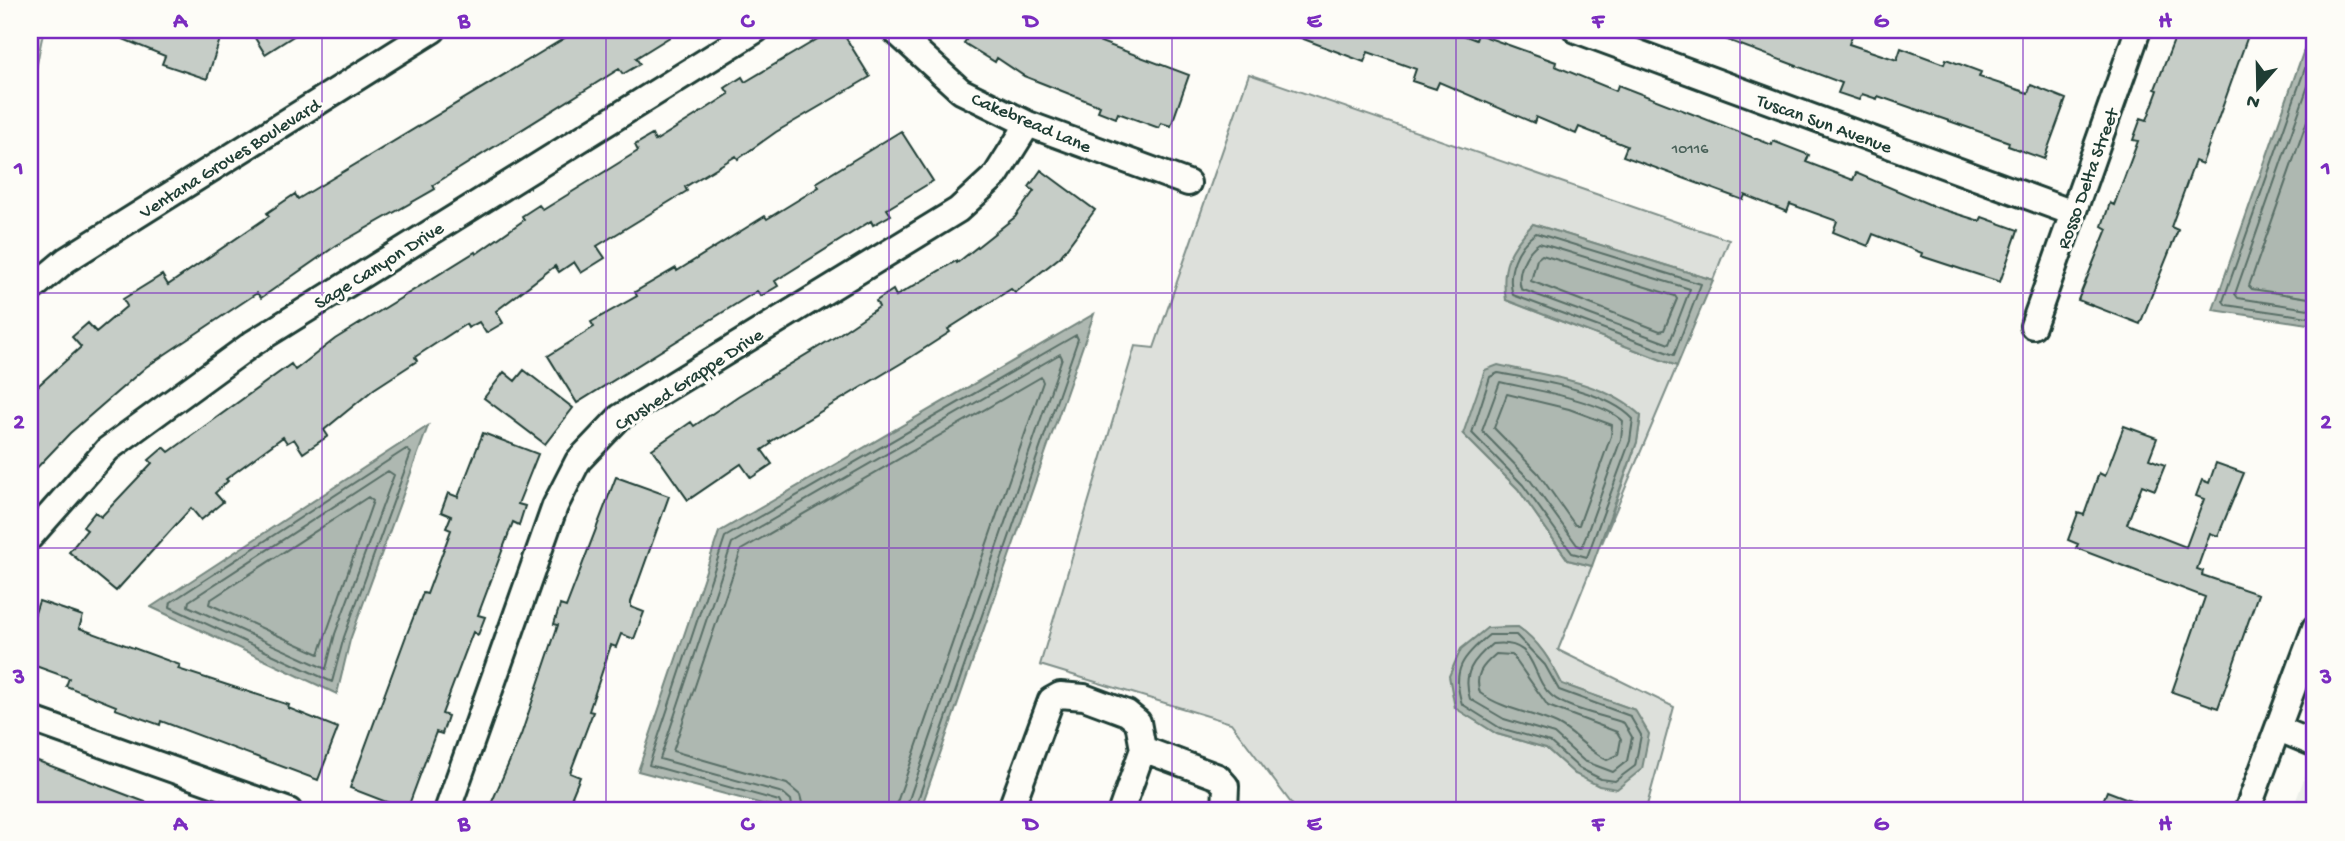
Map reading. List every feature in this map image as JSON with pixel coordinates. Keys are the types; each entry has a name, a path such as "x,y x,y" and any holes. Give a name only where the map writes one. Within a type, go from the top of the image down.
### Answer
{"street":[{"name":"Ventana Groves Boulevard","path":"30,274 69,244 402,30"},
{"name":"Ventana Groves Boulevard","path":"30,290 65,260 433,30"},
{"name":"Sage Canyon Drive","path":"30,537 108,449 253,343 756,30"},
{"name":"Cakebread Lane","path":"894,30 961,91 1028,124 1188,183"},
{"name":"Tuscan Sun Avenue","path":"1576,30 2073,213"},
{"name":"Rosso Delta Street","path":"2033,326 2138,30"},
{"name":"Crushed Grappe Drive","path":"446,811 555,506 578,461 620,417 958,209 996,175 1028,124"},
{"path":"2247,811 2315,628"},
{"path":"1010,811 1051,700 1060,695 1084,697 1133,716 1138,722 1143,749 1121,811"},
{"path":"30,719 289,811"},
{"path":"2279,729 2315,744"},
{"path":"1143,749 1218,777 1226,786 1225,811"}],"shaded area":[{"path":"30,30 44,30 30,90"},
{"path":"1249,74 1729,240 1713,280 1533,224 1506,300 1677,366 1602,543 1637,442 1641,416 1463,434 1518,489 1568,560 1592,566 1558,650 1674,707 1646,809 1650,811 1297,811 1231,723 1040,665 1135,346 1154,348","holes":["1518,627 1544,652 1562,684 1635,710 1575,774 1546,748 1497,734 1455,707 1487,628"]},
{"path":"2315,749 2315,811 2292,811"}],"water":[{"path":"2311,30 2315,30 2315,325 2213,310"},
{"path":"1533,224 1713,280 1677,366 1506,300 1504,277 1509,258 1518,241"},
{"path":"1094,314 920,811 789,811 638,771 719,532"},
{"path":"1498,365 1592,387 1626,404 1641,416 1637,442 1592,566 1568,560 1518,489 1463,434 1485,370"},
{"path":"428,426 350,640 337,694 151,607"},
{"path":"1518,627 1544,652 1562,684 1635,710 1649,734 1642,769 1617,789 1599,786 1575,774 1546,748 1497,734 1455,708 1449,676 1461,649 1487,628"}],"building":[{"path":"101,30 223,30 207,79 162,64 165,56"},
{"path":"250,30 303,30 265,54"},
{"path":"578,30 681,30 636,58 640,64 623,74 619,69 433,185 435,189 337,245 261,298 257,293 146,367 70,433 30,475 30,393 81,347 72,337 88,323 96,332 127,306 123,299 162,275 168,285 269,216 267,213 295,194 298,199"},
{"path":"817,30 841,30 870,77 776,132 738,159 736,156 685,187 687,191 597,246 605,258 581,273 574,262 559,272 555,266 496,311 503,323 486,333 479,322 468,328 466,324 415,357 417,361 374,389 324,430 328,436 303,453 294,439 287,443 283,437 226,479 228,481 215,493 223,502 201,520 191,508 116,591 69,552 87,530 83,527 95,512 101,517 152,463 149,460 164,447 169,452 291,364 295,370 335,339 475,252 476,254 524,220 522,216 539,205 543,210 638,151 635,145 652,135 655,141 706,109 729,94 725,88 742,77 745,82 821,37"},
{"path":"973,30 1069,30 1189,75 1171,126 1161,123 1159,128 1118,113 1116,118 1098,111 1100,106 1024,76 997,58 995,62 964,43"},
{"path":"1280,30 1450,30 1476,40 1478,34 1556,62 1555,66 1616,91 1618,85 1772,145 1773,141 1809,155 1806,162 1853,180 1856,173 1938,208 1980,221 1982,217 2018,230 2000,282 1921,256 1922,253 1873,234 1868,246 1833,232 1837,221 1790,204 1787,212 1745,195 1743,200 1623,156 1627,146 1579,127 1576,134 1536,117 1534,123 1439,82 1436,89 1412,81 1416,69 1368,52 1364,62"},
{"path":"1701,30 1854,30 1849,44 1897,60 1901,48 1944,64 1946,59 1981,72 1979,77 2028,93 2031,85 2066,99 2044,159 2008,146 2009,142 1878,96 1877,99 1862,94 1859,100 1838,93 1842,83"},
{"path":"2178,30 2250,30 2202,164 2195,161 2171,227 2178,230 2140,324 2078,300 2107,229 2102,226 2110,203 2114,205 2138,141 2133,140 2141,118 2147,120 2158,90 2155,89"},
{"path":"901,131 933,181 887,209 891,215 873,225 871,221 775,281 778,286 761,296 757,291 577,403 548,356 594,327 591,322 637,296 635,292 676,268 677,271 765,216 767,219 819,187 816,183"},
{"path":"1041,170 1095,210 1060,257 1015,293 1011,289 948,329 950,332 905,361 770,442 771,444 762,450 772,464 751,478 741,464 688,500 652,449 691,422 694,426 835,337 879,307 876,301 893,290 896,296 956,261 957,263 1015,217 1034,191 1029,187"},
{"path":"524,370 573,408 545,444 484,398 504,372 515,381"},
{"path":"2124,426 2157,438 2149,459 2165,465 2155,490 2142,485 2127,524 2186,547 2204,499 2196,496 2202,480 2209,483 2216,463 2244,473 2218,536 2210,533 2197,569 2203,571 2202,575 2258,594 2218,708 2172,692 2205,597 2076,548 2078,544 2068,540 2078,513 2084,515 2099,473 2105,476"},
{"path":"483,433 538,454 518,504 525,506 519,525 513,522 478,615 485,617 478,635 473,632 442,714 448,716 442,734 436,732 407,810 350,788 406,636 423,593 427,594 451,530 446,528 451,516 441,512 448,493 458,497"},
{"path":"616,477 669,496 631,602 631,607 644,612 634,639 621,634 616,647 611,645 589,711 593,712 570,773 580,777 566,811 488,811 521,735 558,625 554,624 560,605 566,607"},
{"path":"39,601 83,616 79,628 180,665 178,669 289,705 288,708 338,728 318,780 161,721 160,725 115,709 116,706 66,686 69,678 30,664 30,628"},
{"path":"30,758 166,810 166,811 30,811"},
{"path":"2107,791 2157,810 2157,811 2099,811"}]}
